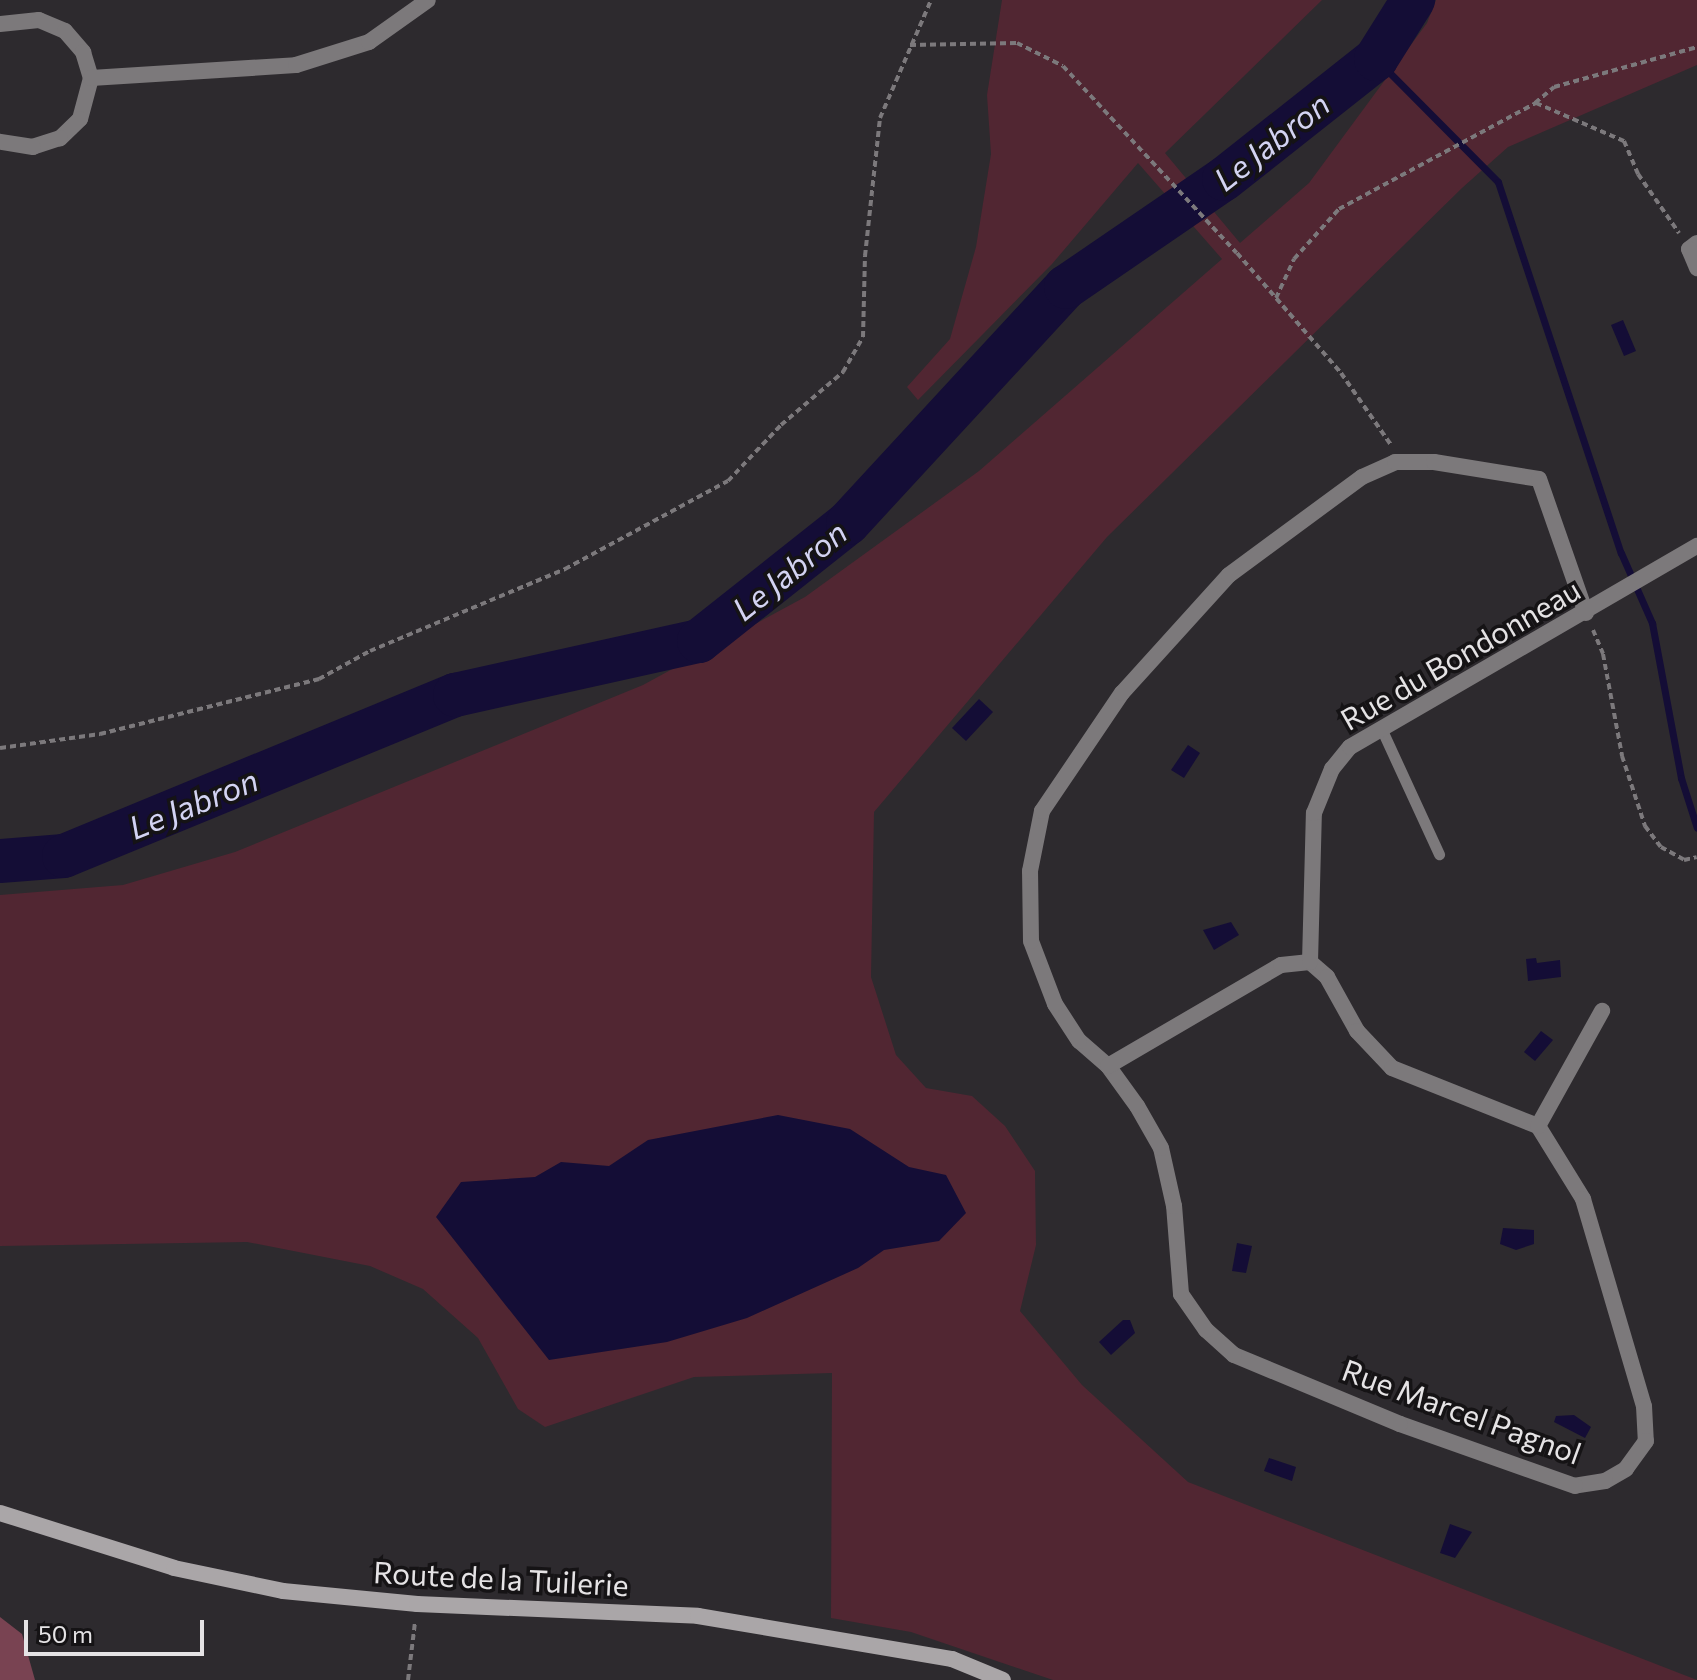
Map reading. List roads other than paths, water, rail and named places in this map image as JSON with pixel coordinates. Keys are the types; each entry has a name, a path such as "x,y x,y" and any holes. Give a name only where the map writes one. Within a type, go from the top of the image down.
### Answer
{"main road":[{"name":"Route de la Tuilerie","path":"0,1513 229,1582 417,1604 698,1616 952,1659 1003,1680"}],"street":[{"path":"26,0 26,18"},
{"path":"91,78 296,65 369,42 428,0"},
{"path":"0,24 26,18 53,24 75,40 91,78 87,106 60,138 33,147 0,142"},
{"path":"1693,246 1697,268"},
{"name":"Rue Marcel Pagnol","path":"1538,1126 1583,1199 1644,1406 1646,1441 1626,1469 1605,1481 1575,1486 1400,1424 1234,1355 1206,1330 1181,1294 1174,1206 1161,1148 1108,1066 1079,1041 1055,1004 1031,941 1030,871 1042,811 1122,693 1229,575 1362,477 1395,462 1434,462 1539,479 1586,613"},
{"name":"Rue du Bondonneau","path":"1310,962 1314,813 1332,769 1350,747 1697,546"},
{"path":"1108,1066 1281,965 1310,962 1327,977 1357,1031 1392,1068 1538,1126 1602,1011"}],"lane":[{"path":"1381,728 1439,854"}],"waterway":[{"name":"Le Jabron","path":"0,861 64,856 455,695 699,641 848,523 1066,287 1224,179 1376,59 1413,0"},
{"path":"1376,59 1498,182 1621,553 1652,623 1681,778 1697,828"}]}
